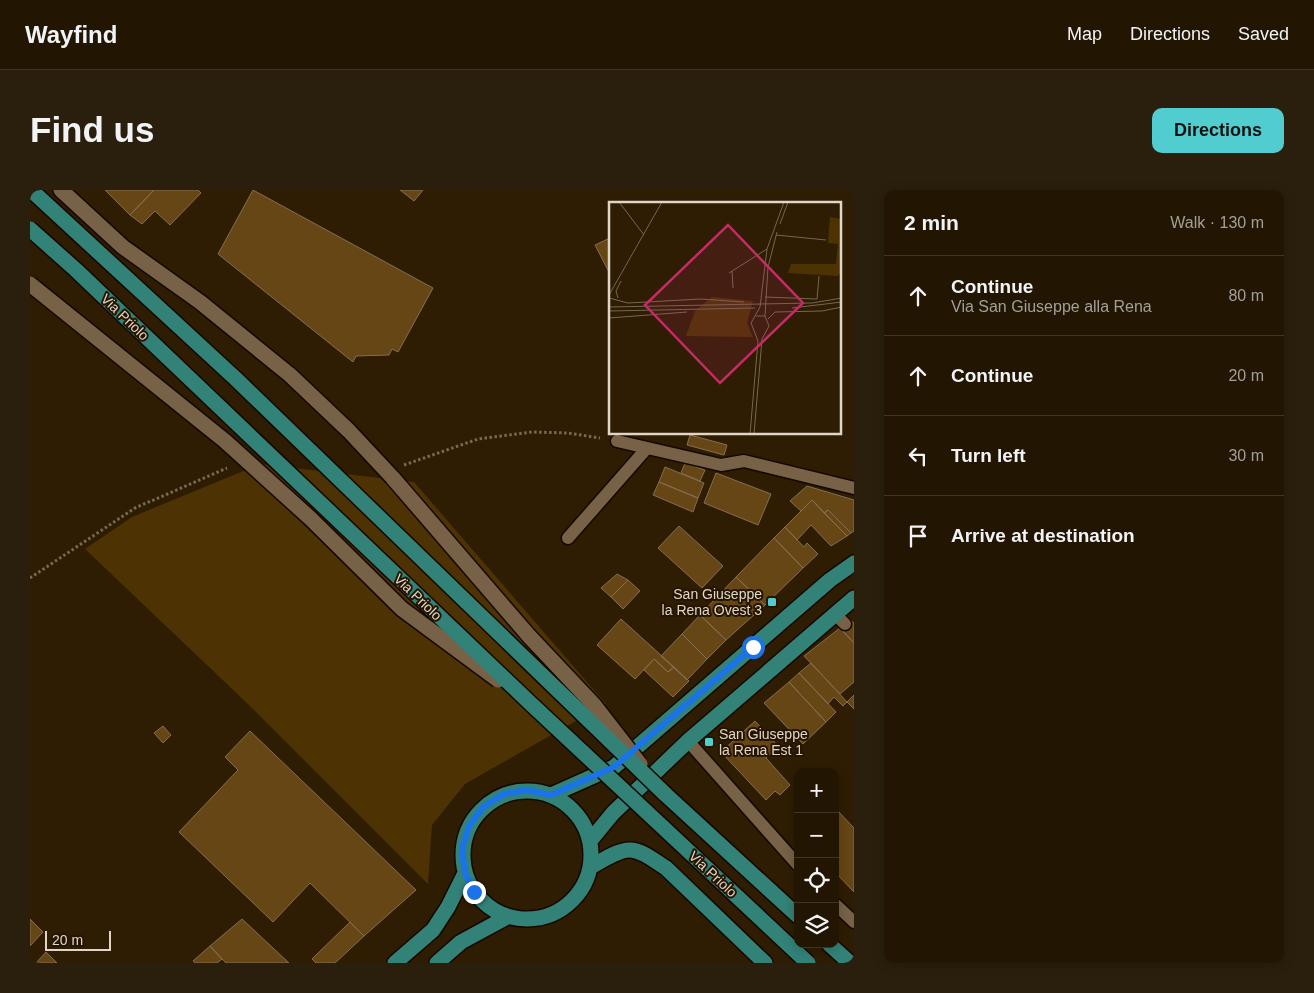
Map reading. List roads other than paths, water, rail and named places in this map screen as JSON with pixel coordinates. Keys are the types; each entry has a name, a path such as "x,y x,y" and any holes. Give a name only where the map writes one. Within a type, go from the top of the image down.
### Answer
{"main road":[{"name":"Via Priolo","path":"31,190 236,379 665,794 794,912"},
{"name":"Via Priolo","path":"30,229 76,270 529,702 808,963"},
{"path":"551,795 614,767 830,580 854,563"},
{"path":"590,841 613,813 688,741 840,619 854,598"},
{"path":"527,790 551,795 569,805 582,822 590,841 591,867 581,891 566,908 544,918 521,920 507,917 489,907 474,892 465,873 462,849 469,826 483,807 504,794 527,790"},
{"path":"591,867 609,856 631,850 649,856 666,868 765,963"},
{"path":"396,963 433,930 448,907 465,873"},
{"path":"437,963 461,942 507,917"},
{"path":"833,948 850,963"}],"street":[{"path":"60,190 124,247 200,302 290,375 349,431 392,477 529,636 595,706 665,794"},
{"path":"30,284 225,441 311,520 402,609 529,702"}],"lane":[{"path":"617,441 721,465 744,461 854,488"},
{"path":"568,538 647,448"},
{"path":"688,741 794,860"},
{"path":"839,908 854,922"}],"place":[{"name":"San Giuseppe la Rena Ovest 3","path":"772,602"},
{"name":"San Giuseppe la Rena Est 1","path":"709,742"}]}
